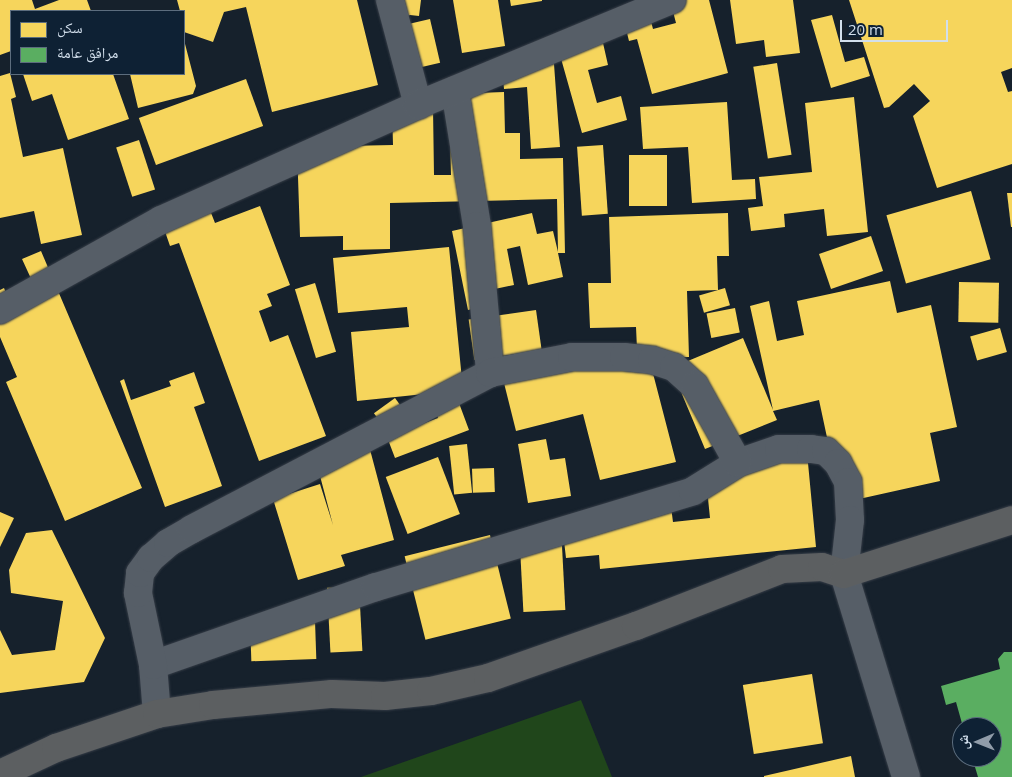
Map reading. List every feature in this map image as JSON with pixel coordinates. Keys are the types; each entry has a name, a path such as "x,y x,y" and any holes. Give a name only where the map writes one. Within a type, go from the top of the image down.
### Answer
{"main road":[{"path":"0,774 56,748 157,714 213,705 332,694 385,696 431,691 488,678 636,626 782,569 822,568 844,574 1012,520"}],"street":[{"path":"390,0 418,105"},
{"path":"0,310 161,220 418,105 672,0"},
{"path":"455,90 477,226 490,373"},
{"path":"157,714 153,665 138,593 140,573 156,553 192,530 490,373 572,357 624,357 652,360 674,367 695,386 738,463"},
{"path":"153,665 376,587 693,491 738,463 779,449 826,451 838,463 848,482 850,520 844,574 906,777"}],"green space":[{"path":"581,700 612,777 361,777"}],"building: سكن":[{"path":"0,0 32,0 35,9 59,0 87,0 91,10 10,10 10,51 0,55"},
{"path":"177,0 357,0 378,85 272,112 246,7 224,12 213,42 185,32 185,10 180,10"},
{"path":"381,0 421,0 419,16 410,15 391,23"},
{"path":"453,0 498,0 505,46 462,53"},
{"path":"510,0 542,0 542,1 511,6"},
{"path":"670,0 709,0 728,73 652,94 637,39 629,41 623,17 648,10 653,29 676,23"},
{"path":"730,0 793,0 800,53 766,57 764,40 736,44"},
{"path":"849,0 1012,0 1012,68 1001,72 1008,92 1012,91 1012,164 937,188 913,116 930,101 914,84 889,107 884,108"},
{"path":"832,15 845,62 864,57 870,76 831,88 811,20"},
{"path":"430,19 440,63 398,73 388,29"},
{"path":"603,43 608,65 588,70 597,103 621,96 627,120 582,133 560,55"},
{"path":"185,44 196,86 193,94 138,108 130,75 185,75"},
{"path":"777,63 792,155 768,159 753,67"},
{"path":"554,64 560,147 531,149 527,87 504,89 502,68"},
{"path":"10,73 16,97 11,99 23,157 63,148 82,235 41,244 34,211 0,218 0,76"},
{"path":"23,75 113,75 129,119 68,140 52,94 32,101"},
{"path":"246,79 263,126 156,165 139,118"},
{"path":"504,92 505,133 520,133 520,159 563,158 565,253 558,253 563,277 528,285 520,246 507,249 514,285 490,290 493,304 468,310 452,231 532,213 537,234 553,231 558,252 557,199 390,203 390,249 343,250 343,236 300,237 297,147 393,145 392,108 433,108 434,175 451,175 449,94"},
{"path":"854,97 868,232 827,236 824,209 784,214 785,227 751,231 748,208 763,206 759,177 812,172 805,103"},
{"path":"727,102 732,180 755,179 756,199 692,203 688,147 643,149 640,107"},
{"path":"139,140 155,189 132,197 116,147"},
{"path":"603,145 608,214 582,216 577,147"},
{"path":"629,155 667,155 667,206 629,206"},
{"path":"971,191 991,259 906,284 886,215"},
{"path":"1007,193 1012,193 1012,227 1011,227"},
{"path":"206,200 215,223 260,206 290,285 267,294 272,306 259,311 270,342 288,335 326,436 259,461 179,243 170,246 160,217"},
{"path":"728,213 729,256 717,256 718,290 687,291 689,357 649,358 676,462 600,480 583,414 516,431 504,383 637,349 636,327 590,328 588,283 611,283 609,217"},
{"path":"871,236 883,271 831,289 819,254"},
{"path":"449,247 463,390 357,401 351,332 409,327 407,307 338,313 333,258"},
{"path":"41,251 142,488 65,521 6,382 17,377 0,337 0,290 4,288 7,295 33,283 22,259"},
{"path":"890,281 897,313 931,305 957,427 930,433 940,481 841,503 819,400 773,411 777,420 705,449 671,368 743,338 773,410 750,306 769,301 777,341 804,335 797,301"},
{"path":"959,282 999,283 998,323 958,322"},
{"path":"315,283 336,352 316,358 295,289"},
{"path":"725,288 730,305 704,313 699,295"},
{"path":"735,308 740,333 711,338 707,314"},
{"path":"536,310 542,351 474,360 469,319"},
{"path":"1000,328 1007,352 977,361 970,337"},
{"path":"194,372 205,403 194,407 222,486 165,507 120,381 124,379 131,400 171,386 169,381"},
{"path":"456,395 469,430 395,458 387,437 438,418 433,404"},
{"path":"395,398 408,416 387,431 374,413"},
{"path":"546,439 550,460 565,458 571,496 528,503 518,444"},
{"path":"368,442 394,540 341,555 345,566 298,580 273,499 320,484 333,525 315,457"},
{"path":"806,442 816,547 600,569 599,555 566,558 562,524 669,491 673,522 710,518 705,469"},
{"path":"467,444 472,493 454,495 449,446"},
{"path":"438,457 460,514 408,534 386,477"},
{"path":"494,468 495,492 473,493 472,469"},
{"path":"0,512 14,518 0,547"},
{"path":"561,527 565,610 523,612 519,529"},
{"path":"52,530 105,638 84,682 0,693 0,630 12,655 55,650 63,601 11,593 9,570 26,533"},
{"path":"490,535 511,618 425,640 405,556"},
{"path":"359,586 362,651 330,653 327,588"},
{"path":"315,621 316,659 251,661 250,623"},
{"path":"812,674 823,743 754,754 743,685"},
{"path":"851,756 855,777 764,777 764,776"}],"building: مرافق عامة":[{"path":"1004,652 1012,652 1012,777 978,777 975,767 1002,767 1002,717 960,717 956,702 946,705 941,686 1000,669 998,659"}]}
